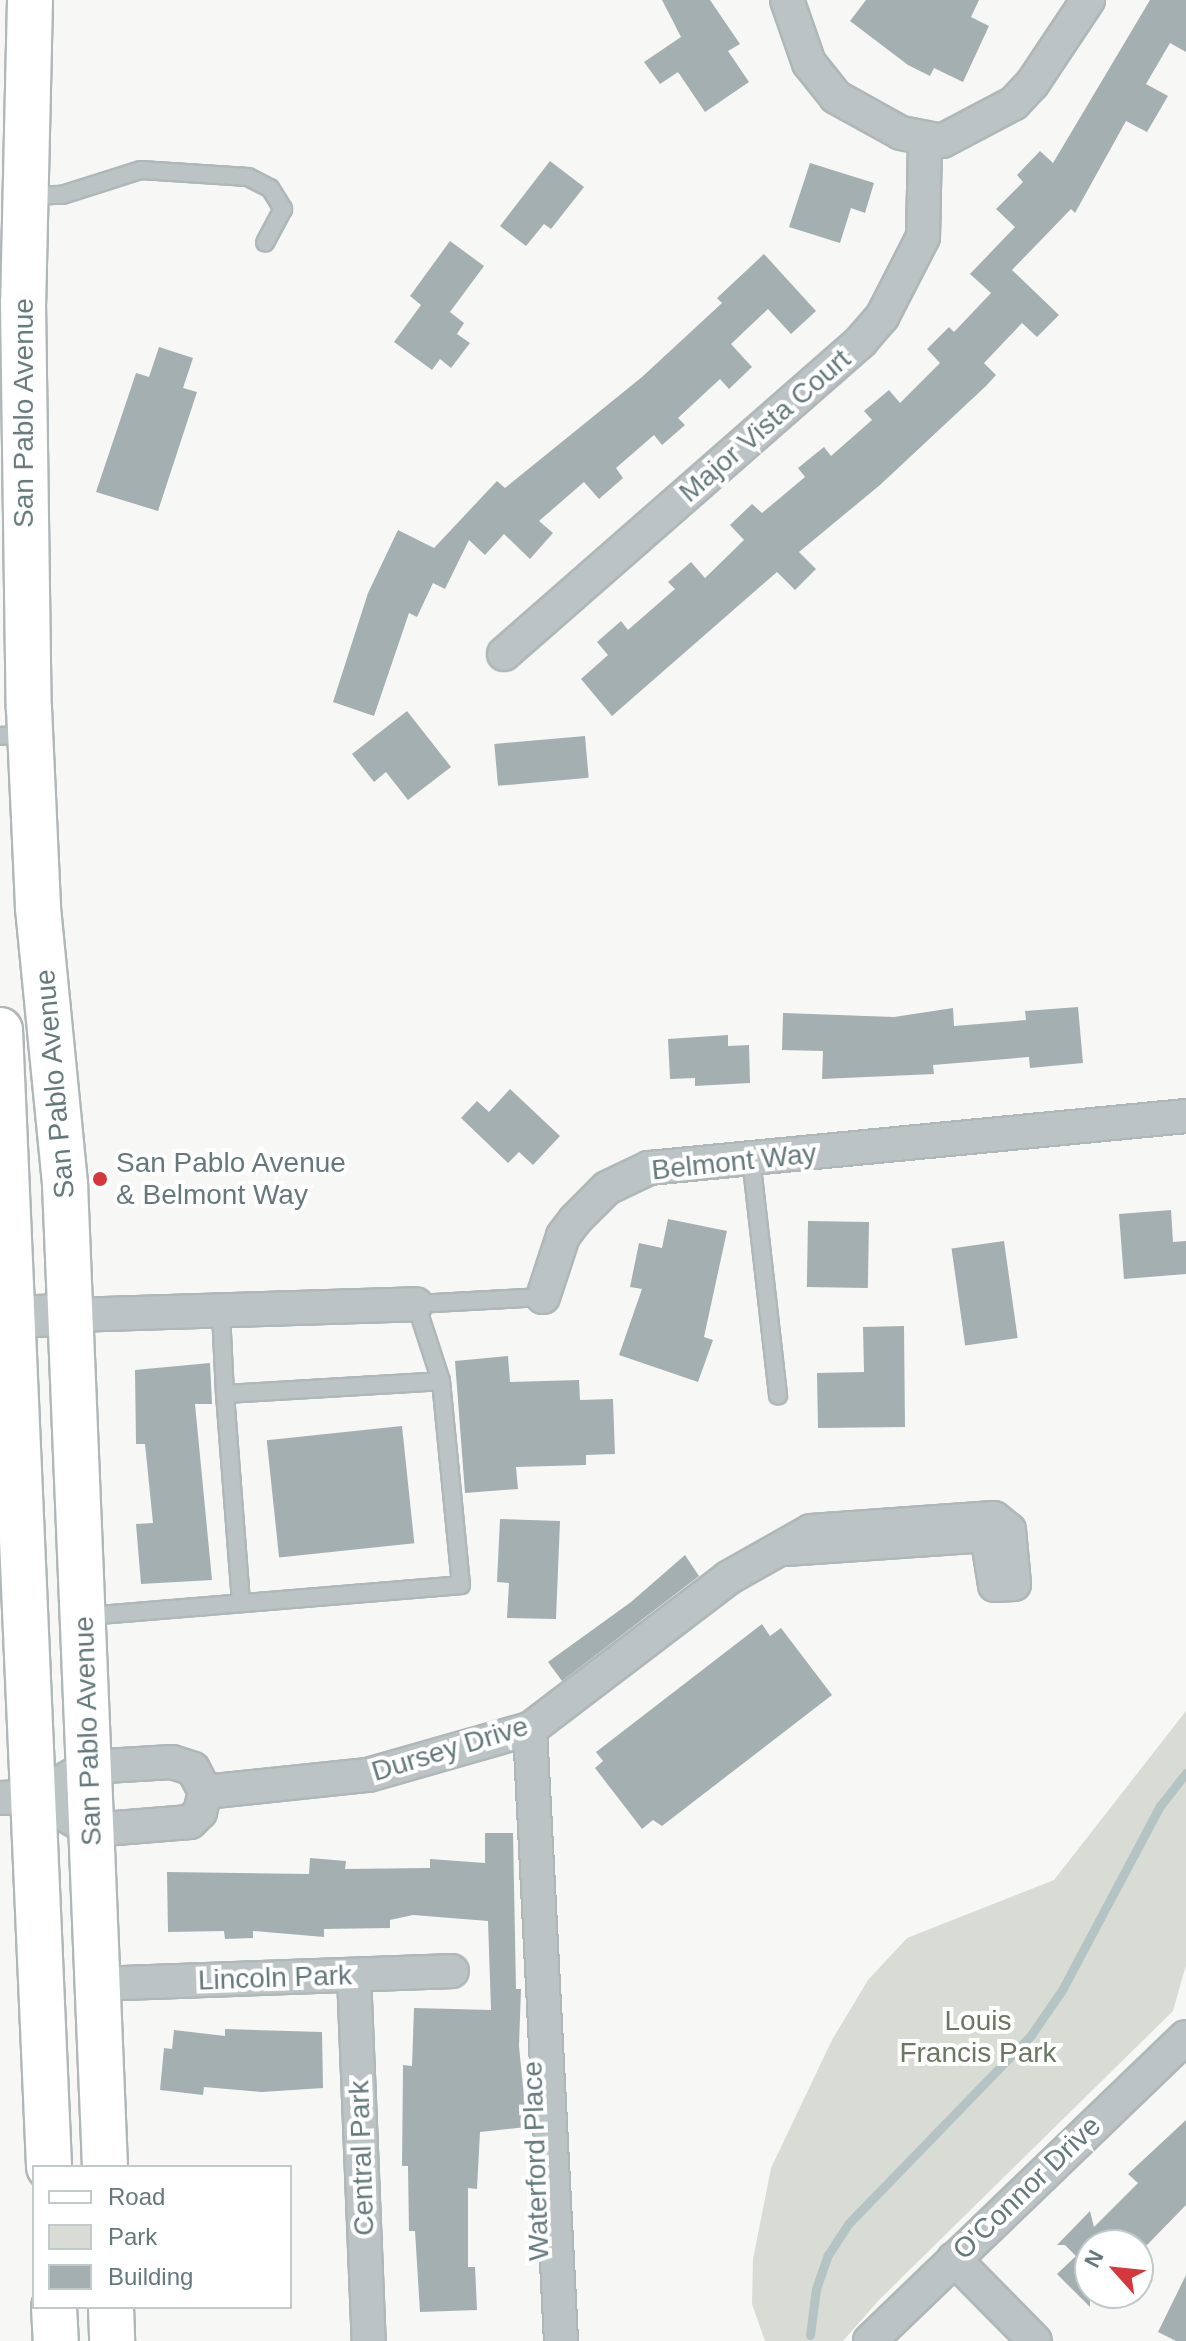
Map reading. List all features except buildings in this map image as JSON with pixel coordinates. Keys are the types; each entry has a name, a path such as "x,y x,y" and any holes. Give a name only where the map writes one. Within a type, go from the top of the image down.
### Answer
{"main road":[{"name":"San Pablo Avenue","path":"30,0 15,735 35,864 61,1115 72,1315 105,2165"},
{"name":"San Pablo Avenue","path":"0,1030 17,1797 49,2165"},
{"path":"54,2309 56,2341"},
{"path":"111,2309 112,2341"}],"street":[{"path":"787,0 820,81 836,97 925,140 959,136 1014,103 1088,0"},
{"name":"Major Vista Court","path":"504,654 861,341 882,317 923,237 925,140"},
{"name":"Belmont Way","path":"543,1297 563,1236 607,1188 649,1168 1186,1116"},
{"name":"Belmont Way","path":"7,1317 221,1313 416,1304"},
{"name":"Dursey Drive","path":"205,1792 368,1775 530,1729 728,1578 785,1549 811,1531 994,1518 1009,1530 1014,1584 995,1585 991,1542 983,1535 785,1549"},
{"name":"Waterford Place","path":"530,1729 540,1984 547,2002 561,2341"},
{"path":"179,1762 198,1773 205,1792 203,1806 190,1822 91,1830 17,1797 88,1767 179,1762"},
{"name":"Lincoln Park","path":"98,1984 452,1971"},
{"name":"Central Park","path":"354,1975 369,2341"},
{"name":"Waterford Place","path":"540,1984 530,2002 542,2341"},
{"name":"O'Connor Drive","path":"870,2341 1186,2037"},
{"path":"954,2259 1035,2341"}],"lane":[{"path":"26,196 62,195 141,170 248,177 270,188 283,209 265,243"},
{"path":"751,1158 778,1395"},
{"name":"Belmont Way","path":"416,1304 543,1297"},
{"path":"84,1616 461,1585 441,1381 416,1304"},
{"path":"221,1313 241,1602"},
{"path":"225,1394 441,1381"}],"green space":[{"name":"Louis Francis Park","path":"1186,1711 1186,1965 1173,2011 879,2300 843,2341 765,2341 752,2304 753,2259 771,2168 832,2040 868,1980 907,1938 1054,1880"}],"waterway":[{"path":"810,2335 816,2289 828,2255 849,2223 1031,2035 1062,1990 1160,1806 1186,1773"}],"place":[{"name":"San Pablo Avenue & Belmont Way","path":"100,1179"}]}
